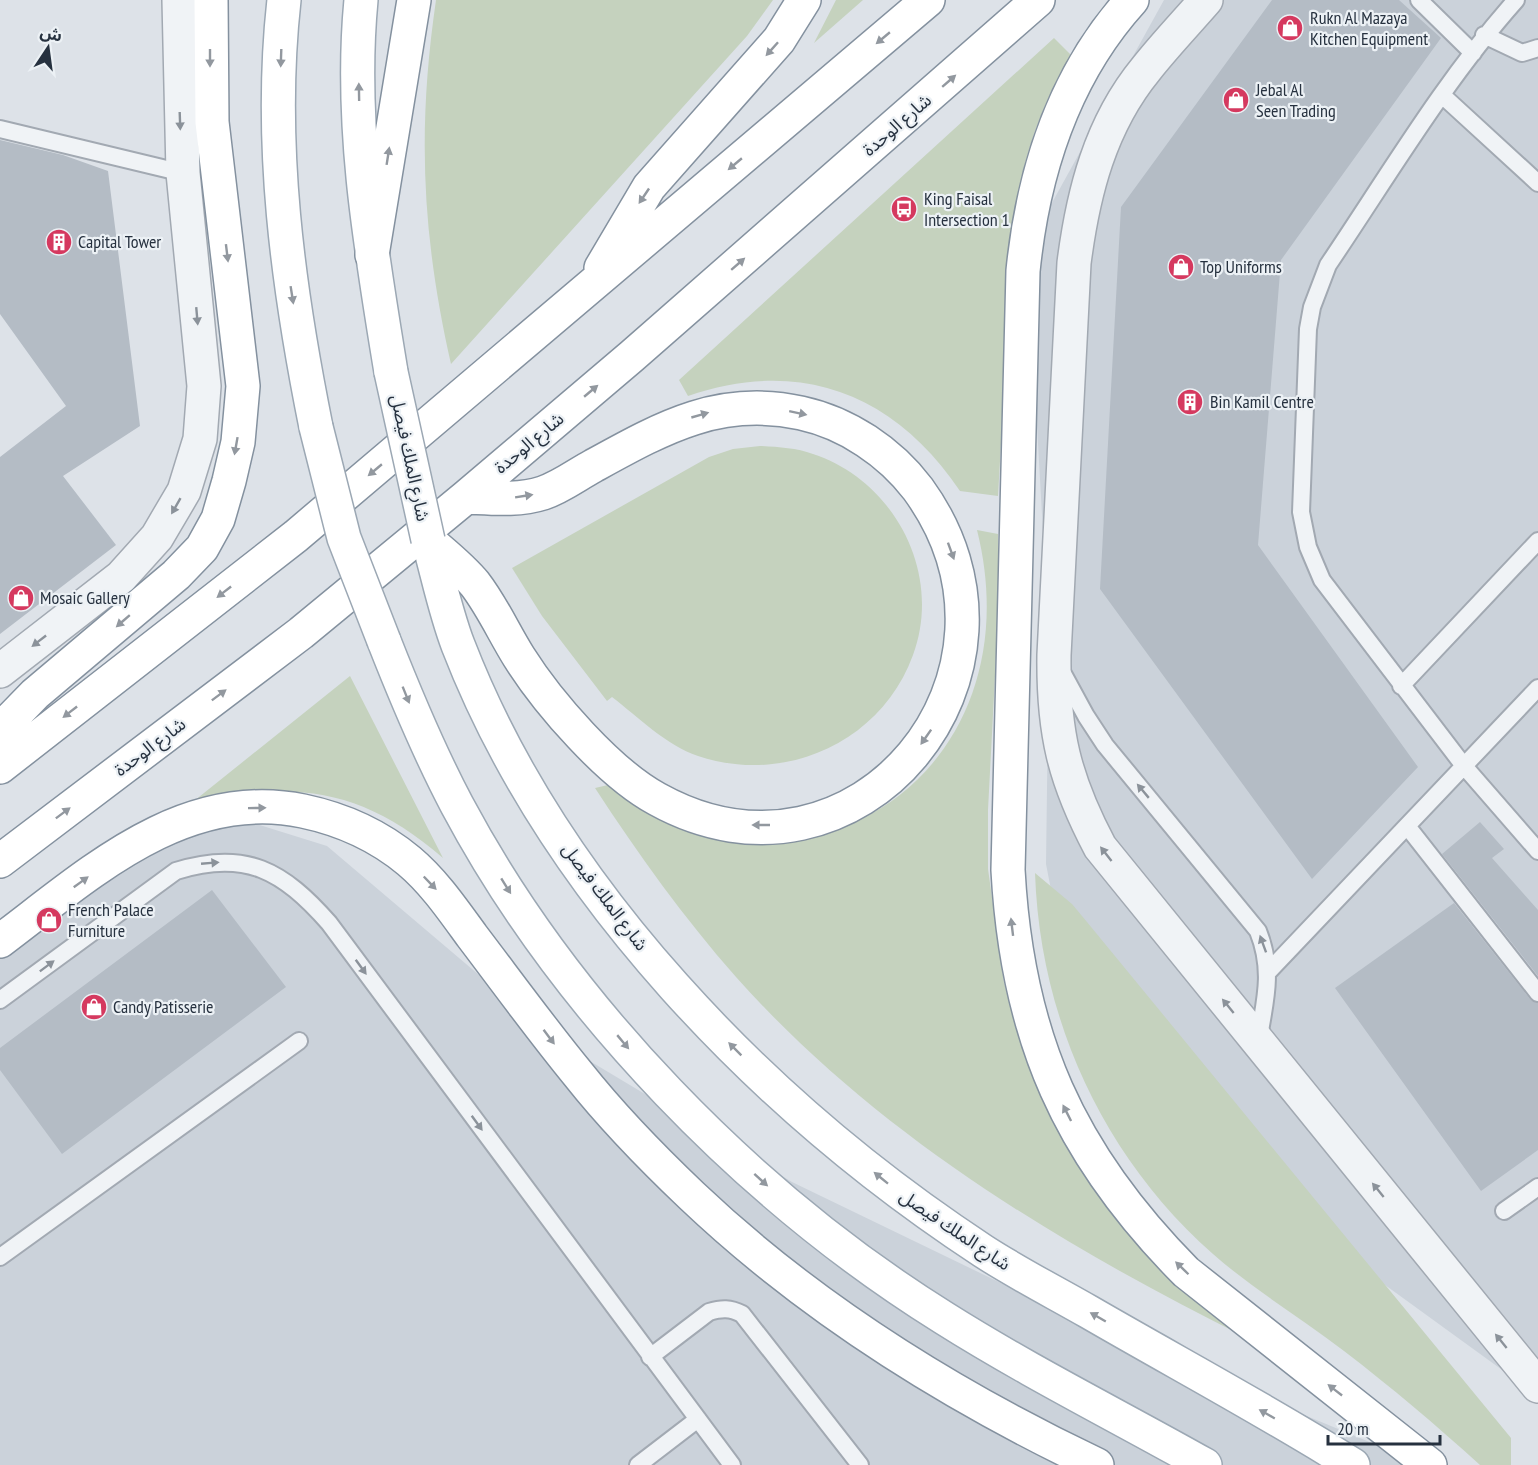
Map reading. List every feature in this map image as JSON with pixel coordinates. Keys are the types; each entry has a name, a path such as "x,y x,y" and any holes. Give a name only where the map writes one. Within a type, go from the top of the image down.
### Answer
{"main road":[{"path":"0,730 36,694 176,575 202,548 218,519 238,442 243,386 212,122 210,65 212,0"},
{"path":"284,0 280,98 281,186 289,273 316,427 344,538 416,720 457,806 510,893 576,985 634,1054 704,1129 780,1198 860,1261 944,1318 1205,1465"},
{"name":"شارع الملك فيصل","path":"361,0 358,88 362,172 372,255 392,372 428,540 456,642 484,707 532,792 594,889 665,976 737,1052 815,1125 898,1192 985,1253 1353,1465"},
{"path":"372,255 414,0"},
{"path":"589,289 649,187 779,40 804,0"},
{"path":"0,767 296,536 928,0"},
{"name":"شارع الوحدة","path":"0,861 301,633 466,497 641,348 1038,0"},
{"path":"1132,0 1099,43 1060,114 1035,190 1023,271 1008,870 1010,921 1018,970 1029,1019 1046,1067 1066,1112 1096,1164 1151,1237 1186,1272 1430,1465"},
{"path":"428,540 459,567 478,588 521,659 548,697 606,759 655,798 684,812 714,821 767,825 808,820 839,810 866,796 889,779 911,758 944,707 955,679 961,650 963,619 961,590 955,560 944,532 917,488 888,457 862,438 834,423 804,413 772,408 740,407 711,412 653,433 545,492 505,499 466,497"},
{"path":"0,941 144,837 180,820 220,810 260,807 301,811 339,822 376,838 410,862 438,891 579,1076 634,1138 693,1197 755,1252 888,1351 969,1400 1097,1465"}],"street":[{"path":"2,665 122,577 157,537 184,490 200,439 204,386 183,172 179,0"},
{"path":"1206,0 1144,70 1116,114 1094,162 1080,212 1074,263 1054,655 1053,696 1057,735 1067,774 1100,847 1538,1386"}],"lane":[{"path":"1419,0 1473,53"},
{"path":"1516,0 1484,35 1328,265 1312,307 1308,329 1301,512 1308,548 1322,580 1464,766 1538,851"},
{"path":"1484,35 1522,53 1538,48"},
{"path":"1442,96 1538,183"},
{"path":"0,129 183,172"},
{"path":"1401,686 1538,542"},
{"path":"1054,655 1086,716 1105,745 1258,931 1266,951 1269,971 1258,1043"},
{"path":"1269,971 1538,688"},
{"path":"1407,826 1538,993"},
{"path":"0,1000 176,871 204,862 234,862 262,868 289,882 329,923 732,1465"},
{"path":"0,1257 299,1041"},
{"path":"1504,1211 1538,1187"},
{"path":"650,1357 710,1312 732,1309 742,1314 860,1465"},
{"path":"638,1465 698,1419"}],"shaded area":[{"path":"1164,0 1538,0 1538,1404 1516,1380 1352,1261 1066,967 1046,864 1049,639 1027,248"},
{"path":"253,823 327,846 558,1042 792,1182 1094,1328 1425,1465 0,1465 0,934 179,830"}],"green space":[{"path":"436,0 773,0 747,36 451,364 434,271 428,227 426,183 426,94"},
{"path":"836,0 863,0 814,43"},
{"path":"1054,38 1071,55 1050,94 1034,134 1022,175 1014,218 998,496 960,491 934,457 906,430 875,408 842,392 806,383 769,381 729,385 688,396 679,380"},
{"path":"760,446 807,452 842,467 867,485 889,508 905,534 916,563 922,593 921,624 913,655 898,686 878,712 854,733 826,749 795,760 763,765 731,764 686,751 653,730 612,697 607,701 542,616 512,568 709,457 733,449"},
{"path":"977,530 998,534 998,619 988,810 988,869 1004,983 1019,1037 1038,1090 1064,1140 1245,1337 1107,1264 1039,1224 973,1181 848,1086 790,1034 717,955 662,885 595,788 608,785 684,826 759,840 829,831 890,802 940,754 973,691 987,616"},
{"path":"350,676 443,858 413,834 383,816 354,803 324,795 260,792 189,805"},
{"path":"1035,873 1072,904 1511,1438 1511,1465 1480,1465 1362,1365 1213,1254 1174,1216 1139,1174 1110,1129 1085,1082 1065,1032 1049,980 1040,927"}],"building":[{"name":"Bin Kamil Centre","path":"1272,0 1399,0 1441,38 1281,260 1258,545 1418,767 1312,879 1100,589 1121,207"},
{"name":"Capital Tower","path":"0,140 63,155 108,171 140,426 63,476 116,545 0,634 0,457 66,406 0,314"},
{"path":"1480,822 1504,849 1492,858 1538,910 1538,976 1442,854"},
{"path":"212,890 286,987 62,1154 0,1070 0,1048"},
{"path":"1454,903 1530,999 1538,1003 1538,1150 1481,1191 1335,988"}],"place":[{"name":"Rukn Al Mazaya Kitchen Equipment","path":"1290,28"},
{"name":"Jebal Al Seen Trading","path":"1236,100"},
{"name":"King Faisal Intersection 1","path":"904,209"},
{"name":"Capital Tower","path":"59,242"},
{"name":"Top Uniforms","path":"1181,267"},
{"name":"Bin Kamil Centre","path":"1190,402"},
{"name":"Mosaic Gallery","path":"21,598"},
{"name":"French Palace Furniture","path":"49,920"},
{"name":"Candy Patisserie","path":"94,1007"}]}
